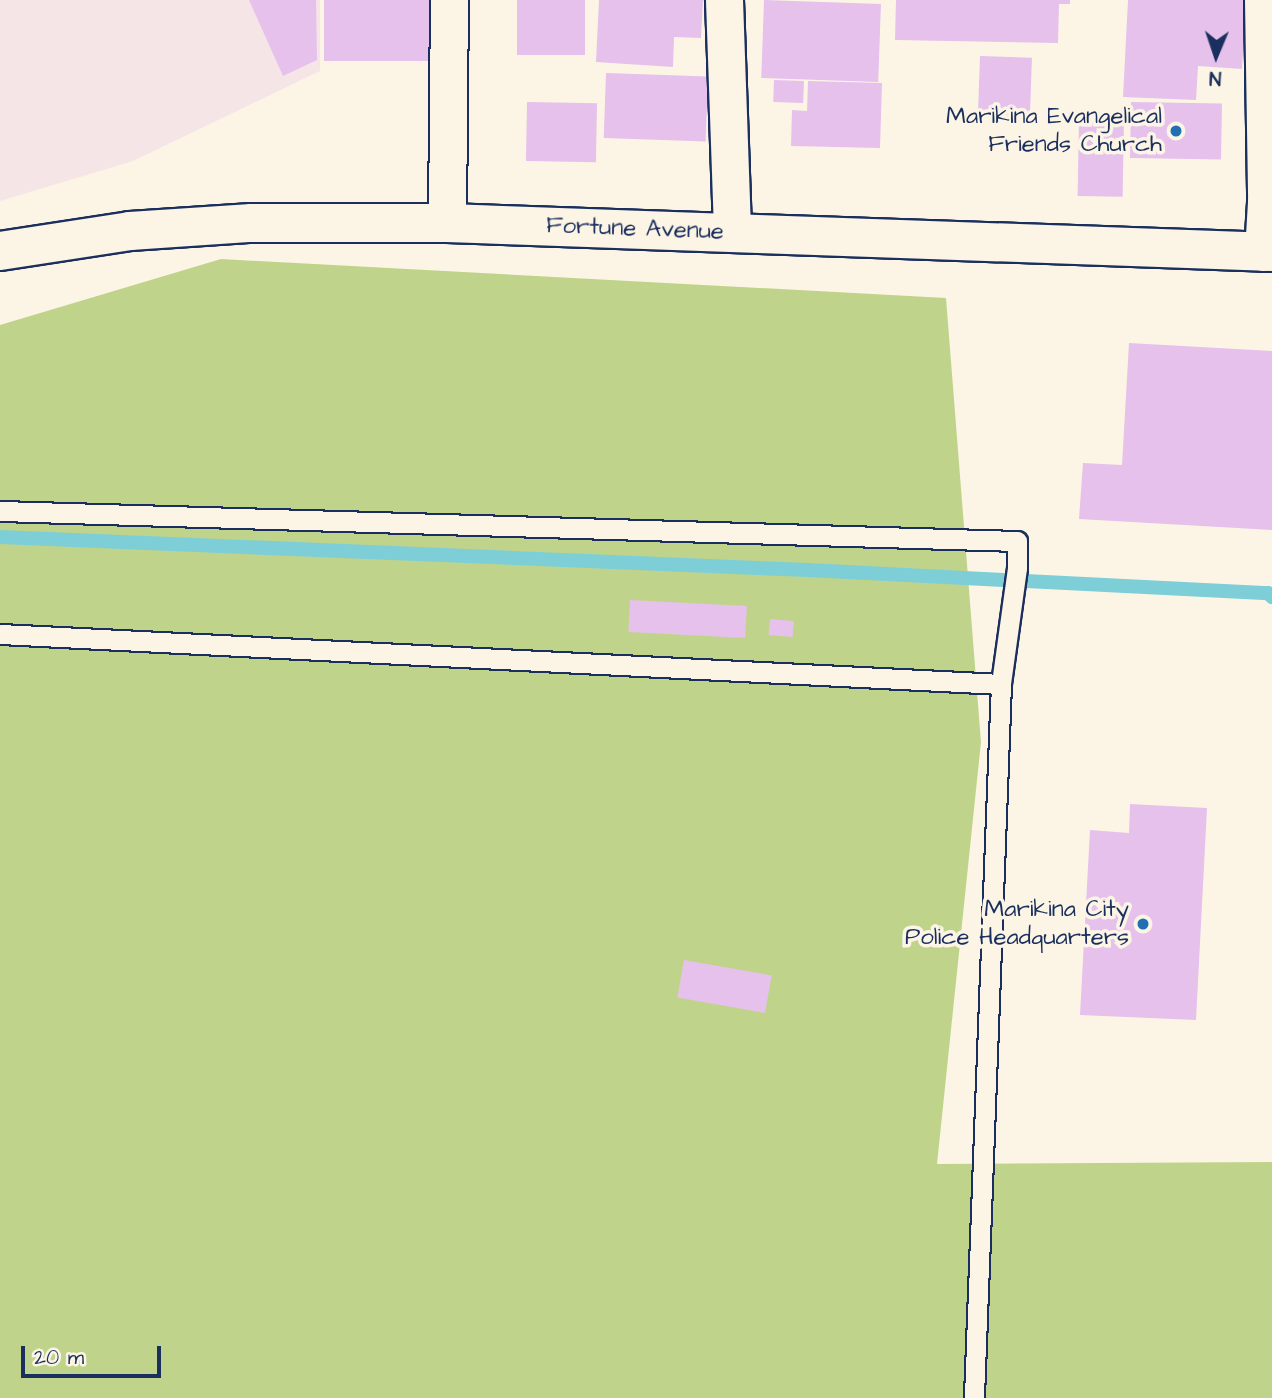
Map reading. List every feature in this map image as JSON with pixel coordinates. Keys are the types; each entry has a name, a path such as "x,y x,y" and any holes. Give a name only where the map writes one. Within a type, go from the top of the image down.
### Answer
{"main road":[{"name":"Fortune Avenue","path":"0,251 130,231 252,223 447,223 1268,252"}],"street":[{"path":"447,223 449,0"},
{"path":"724,0 732,232"},
{"path":"1263,0 1268,252"}],"lane":[{"path":"0,511 1017,541 1017,568 1001,684 974,1398"},
{"path":"0,634 1001,684"}],"shaded area":[{"path":"0,0 320,0 320,71 133,161 0,201"}],"green space":[{"path":"221,259 946,298 981,742 937,1164 1272,1162 1272,1398 0,1398 0,325"}],"building":[{"path":"249,0 316,0 317,60 283,76"},
{"path":"324,0 434,0 434,61 324,61"},
{"path":"517,0 585,0 585,55 517,55"},
{"path":"599,0 703,0 701,38 674,37 673,67 596,62"},
{"path":"764,0 881,4 878,82 761,78"},
{"path":"896,0 1070,0 1070,4 1059,4 1058,43 895,40"},
{"path":"1128,0 1246,0 1242,69 1198,66 1196,100 1123,97"},
{"path":"980,56 1032,58 1030,119 978,117"},
{"path":"606,73 708,77 706,142 604,138"},
{"path":"774,80 804,81 803,103 773,102"},
{"path":"808,81 882,83 880,148 791,146 792,110 807,111"},
{"path":"527,102 597,103 596,162 526,161"},
{"name":"Marikina Evangelical Friends Church","path":"1131,102 1222,104 1221,160 1130,158"},
{"path":"1079,118 1124,119 1123,197 1078,196"},
{"path":"1129,343 1272,351 1272,530 1079,519 1083,463 1122,465"},
{"path":"630,600 747,606 745,638 628,632"},
{"path":"770,619 794,621 793,637 769,635"},
{"name":"Marikina City Police Headquarters","path":"1130,804 1207,808 1196,1020 1080,1015 1090,830 1129,833"},
{"path":"684,960 772,975 765,1013 677,997"}],"waterway":[{"path":"0,537 808,570 1268,593 1272,597"}],"place":[{"name":"Marikina Evangelical Friends Church","path":"1176,131"},
{"name":"Marikina City Police Headquarters","path":"1143,924"}]}
